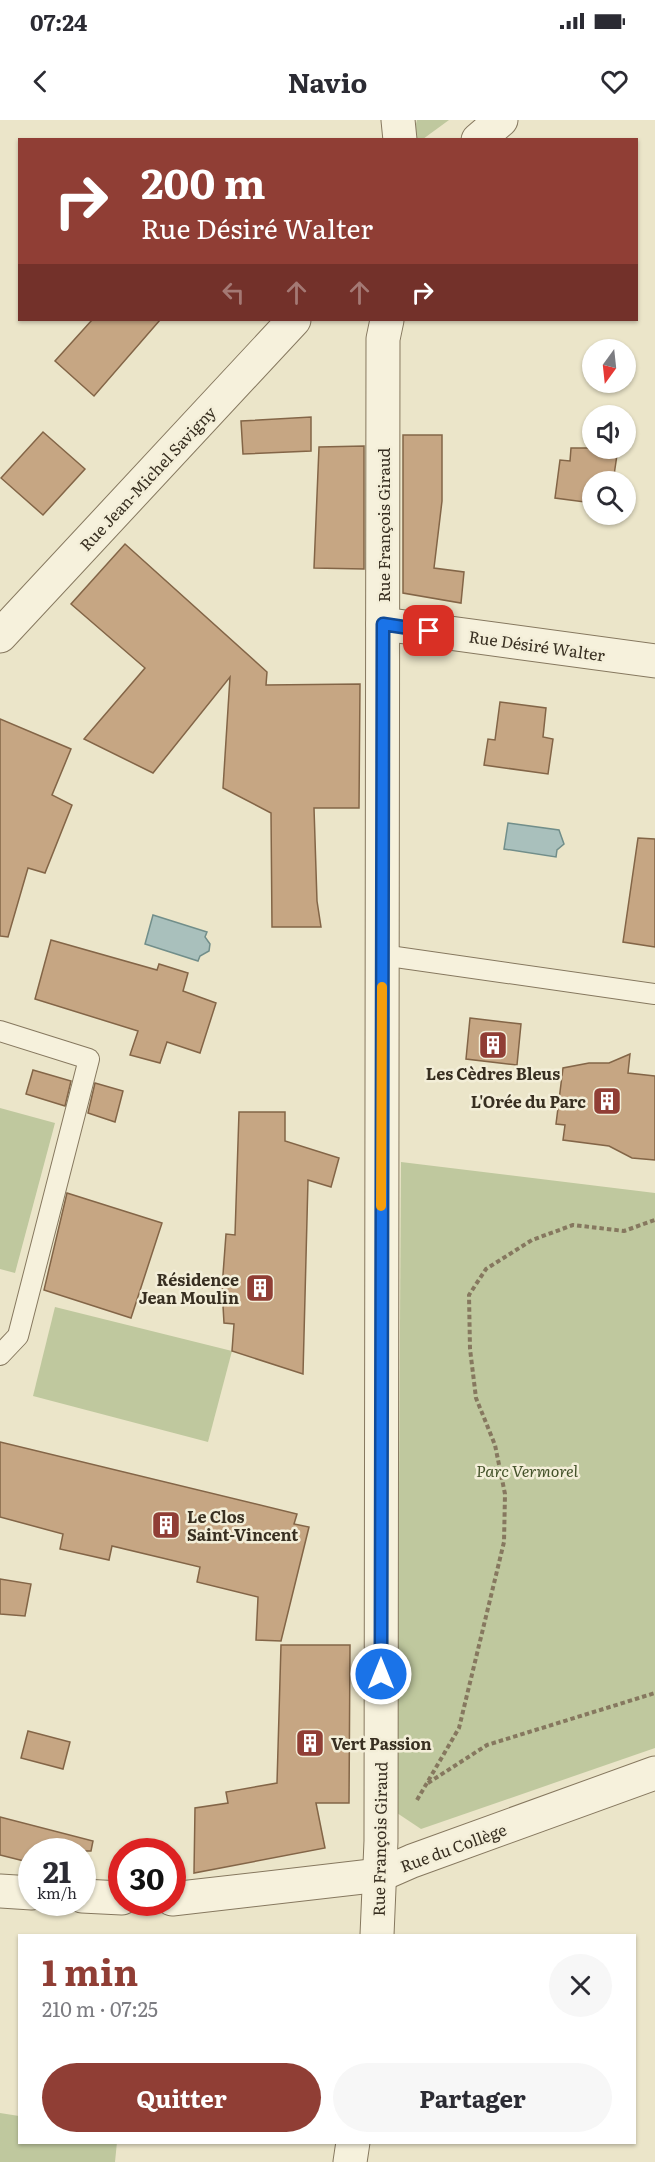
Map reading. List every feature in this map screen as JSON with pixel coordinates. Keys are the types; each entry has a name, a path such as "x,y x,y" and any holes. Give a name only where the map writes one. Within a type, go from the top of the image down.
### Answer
{"street":[{"path":"398,120 400,138"},
{"path":"480,138 501,120"},
{"name":"Rue Jean-Michel Savigny","path":"0,636 293,321"},
{"name":"Rue François Giraud","path":"377,1934 380,1875 383,326"},
{"name":"Rue Désiré Walter","path":"383,624 655,661"},
{"name":"Rue du Collège","path":"186,1897 380,1875 412,1861 655,1773"},
{"path":"0,1891 18,1892"},
{"path":"350,2162 352,2144"}],"lane":[{"path":"382,955 655,994"},
{"path":"0,1030 89,1059 18,1336 0,1355"}],"path":[{"path":"416,1801 459,1728 504,1542 505,1494 495,1445 476,1398 470,1349 469,1295 486,1269 532,1240 573,1225 624,1231 655,1220"},
{"path":"428,1784 487,1744 655,1693"}],"green space":[{"path":"417,120 449,120 424,138 414,138 413,135"},
{"path":"0,1108 55,1123 15,1273 0,1269"},
{"name":"Parc Vermorel","path":"401,1162 655,1193 655,1748 421,1829 397,1813"},
{"path":"55,1307 232,1351 208,1442 33,1396"},
{"path":"0,2113 18,2116 18,2144 117,2144 115,2162 0,2162"}],"water":[{"path":"508,823 559,830 564,844 557,850 556,857 504,849"},
{"path":"153,915 207,932 205,937 210,944 209,951 200,956 198,961 145,944"}],"building":[{"path":"91,321 159,321 94,396 55,361"},
{"path":"311,417 311,451 243,454 241,421"},
{"path":"43,432 85,469 43,515 1,478"},
{"path":"403,435 442,435 442,501 434,568 464,572 461,603 403,593"},
{"path":"364,446 364,569 314,568 319,447"},
{"path":"571,448 582,448 582,459 616,459 615,471 582,471 582,502 555,498 560,460 570,461"},
{"path":"125,544 267,672 266,685 360,684 359,808 314,808 317,901 321,927 272,927 271,813 223,788 230,677 153,773 84,739 145,668 71,604"},
{"path":"500,702 546,708 543,737 553,739 548,774 484,765 488,739 495,740"},
{"path":"0,719 71,749 52,795 72,805 45,873 28,868 8,937 0,936"},
{"path":"638,838 655,839 655,947 623,942"},
{"path":"51,940 157,970 159,964 188,973 183,991 216,1003 200,1053 167,1042 160,1063 130,1055 138,1031 35,999"},
{"name":"Les Cèdres Bleus","path":"470,1018 521,1024 517,1065 466,1059"},
{"name":"L'Orée du Parc","path":"630,1054 628,1073 655,1076 655,1160 632,1158 609,1146 563,1140 565,1125 556,1124 563,1068 589,1063 609,1063"},
{"path":"33,1070 71,1081 65,1106 26,1094"},
{"path":"95,1083 123,1091 115,1122 88,1113"},
{"path":"239,1112 285,1112 285,1141 339,1158 331,1187 308,1180 303,1374 232,1351 234,1324 224,1323 222,1288 226,1234 235,1235"},
{"path":"67,1193 162,1223 131,1318 44,1290"},
{"name":"Le Clos Saint-Vincent","path":"0,1442 297,1514 294,1524 309,1527 281,1641 256,1640 258,1597 197,1582 200,1567 112,1546 109,1560 60,1549 63,1534 0,1517"},
{"path":"0,1579 31,1584 25,1616 0,1614"},
{"name":"Vert Passion","path":"281,1645 350,1645 349,1803 316,1803 325,1848 194,1873 195,1808 228,1803 226,1792 277,1783"},
{"path":"28,1731 70,1742 63,1769 21,1758"},
{"path":"0,1817 81,1838 18,1838 18,1860 0,1855"}],"slow traffic":[{"path":"381,1206 382,987"}],"place":[{"name":"Les Cèdres Bleus","path":"493,1045"},
{"name":"L'Orée du Parc","path":"607,1101"},
{"name":"Résidence Jean Moulin","path":"260,1288"},
{"name":"Le Clos Saint-Vincent","path":"166,1525"},
{"name":"Vert Passion","path":"310,1743"}],"route":[{"path":"381,1674 383,624 429,631"}]}
